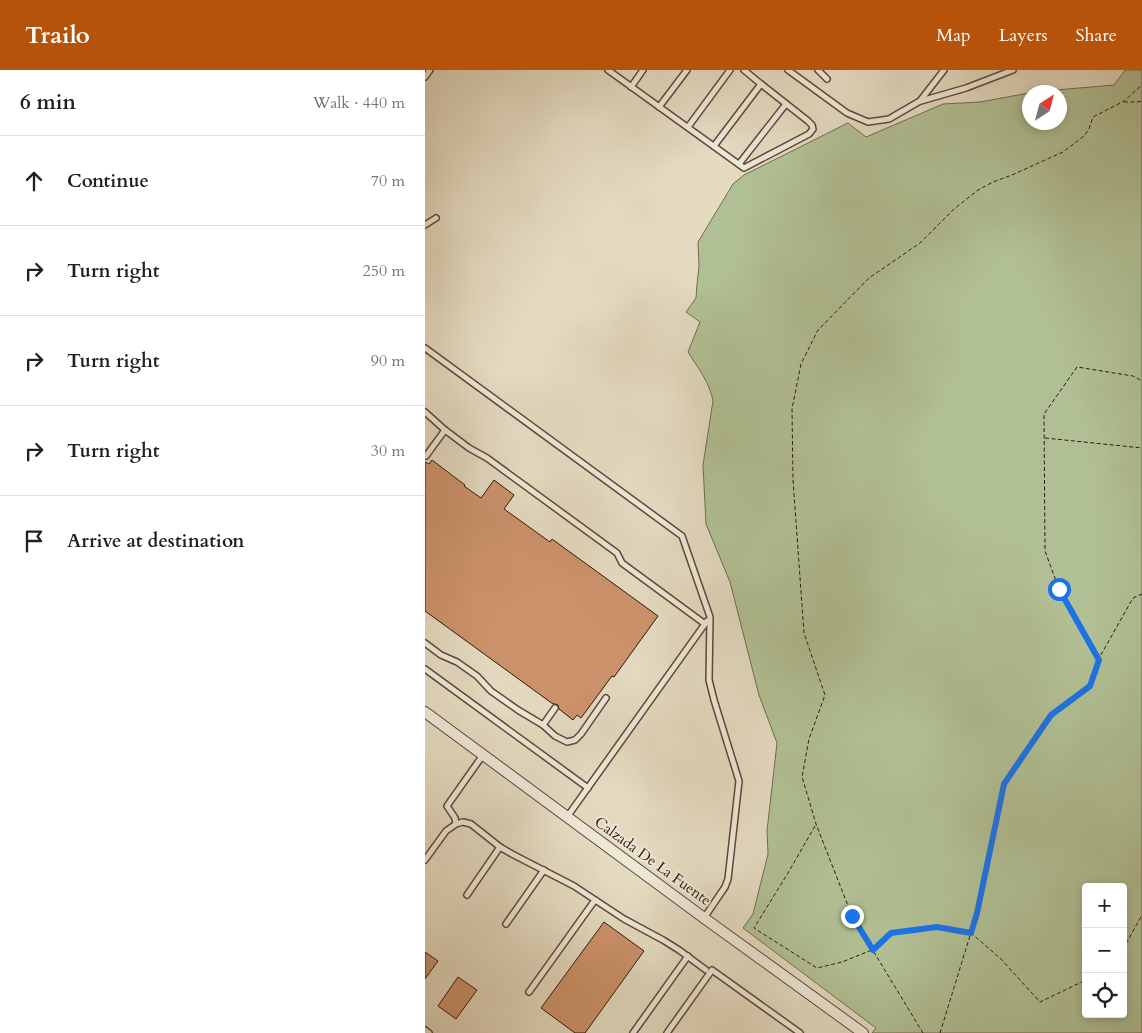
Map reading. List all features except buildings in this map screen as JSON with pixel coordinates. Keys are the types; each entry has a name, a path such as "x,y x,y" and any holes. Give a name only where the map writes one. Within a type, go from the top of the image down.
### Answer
{"street":[{"name":"Calzada De La Fuente","path":"425,712 863,1033"}],"lane":[{"path":"425,77 430,70"},
{"path":"608,70 744,168 809,134 813,128 812,125 744,70"},
{"path":"631,87 643,70"},
{"path":"659,106 687,70"},
{"path":"688,127 731,70"},
{"path":"788,70 847,113 868,122 889,119 921,101 966,88 1013,70"},
{"path":"818,70 827,79"},
{"path":"921,101 943,70"},
{"path":"714,146 761,84"},
{"path":"739,164 786,104"},
{"path":"425,225 436,218"},
{"path":"425,348 682,536 710,617 709,680 739,781 728,879 725,887 704,918"},
{"path":"425,412 469,448 487,458 617,553 622,563 705,624"},
{"path":"425,456 445,430"},
{"path":"567,816 710,617"},
{"path":"425,643 441,655 457,662 477,676 491,691 543,725 555,736 567,742 575,740 581,734 606,698"},
{"path":"425,669 588,788"},
{"path":"543,725 555,708"},
{"path":"456,824 455,818 447,806 483,754"},
{"path":"425,860 446,831 456,824 463,822 471,824 500,847 574,886 624,920 663,940 707,970"},
{"path":"467,895 500,847"},
{"path":"506,924 544,870"},
{"path":"529,992 595,900"},
{"path":"633,1033 688,956"},
{"path":"667,1033 712,970 800,1033"},
{"path":"425,1030 429,1033"}],"path":[{"path":"923,1033 852,916 816,824 802,777 809,739 825,695 804,633 794,490 792,409 801,364 818,330 869,278 920,243 954,209 978,190 1063,152 1084,136 1089,129 1093,117 1124,102 1142,85"},
{"path":"1124,102 1142,101"},
{"path":"1099,660 1059,589 1045,551 1044,414 1077,367 1133,376 1142,380"},
{"path":"1044,438 1142,448"},
{"path":"940,1033 977,913 1004,784 1051,715 1090,686 1099,660 1133,598 1142,594"},
{"path":"816,824 754,928 817,968 842,962 873,950 891,933 937,927 971,933 1001,959 1040,1002 1082,982"},
{"path":"1127,942 1142,915"}],"green space":[{"path":"1125,70 1142,70 1142,1033 872,1033 876,1028 743,928 753,914 768,854 767,831 777,743 759,695 730,582 706,524 703,465 713,401 700,370 688,352 700,322 686,312 696,298 699,267 698,242 733,184 744,175 848,123 866,137 943,104 980,102 1022,94 1022,130 1067,130 1067,89 1114,85"}],"route":[{"path":"852,916 873,950 891,933 937,927 971,933 977,913 1004,784 1051,715 1090,686 1099,660 1059,589"}]}
